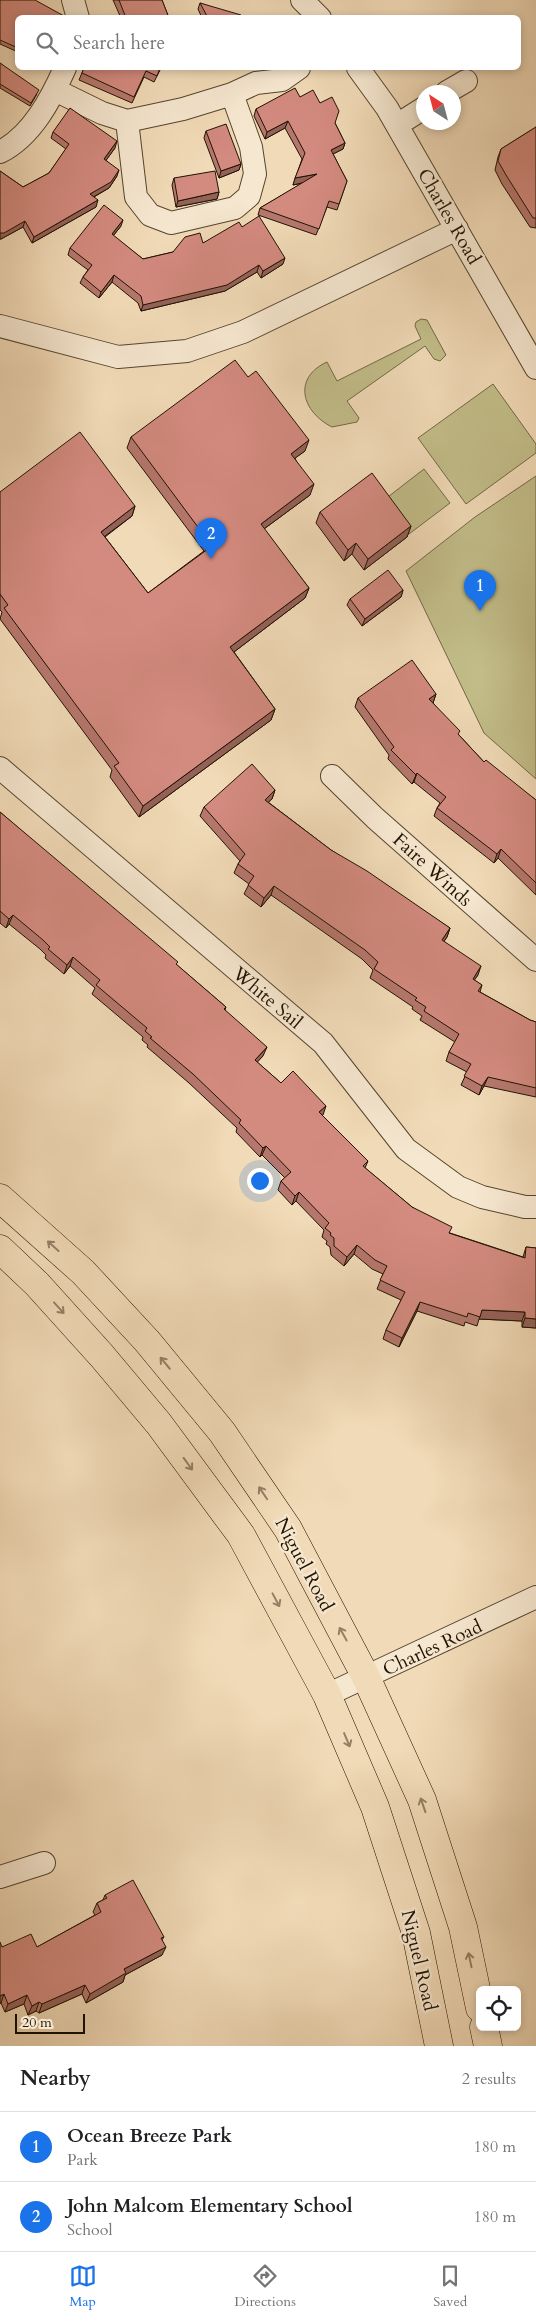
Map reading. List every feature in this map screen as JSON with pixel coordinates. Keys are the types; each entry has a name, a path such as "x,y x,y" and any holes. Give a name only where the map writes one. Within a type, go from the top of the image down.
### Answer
{"main road":[{"name":"Niguel Road","path":"0,1198 83,1272 147,1341 222,1432 288,1529 366,1677 422,1800 463,1927 476,1989"},
{"name":"Niguel Road","path":"0,1248 37,1284 159,1424 241,1535 327,1695 375,1807 416,1933 439,2046"},
{"path":"485,2031 488,2046"}],"street":[{"path":"73,0 77,15"},
{"path":"302,0 317,15"},
{"path":"0,152 13,145 36,120 55,90 64,70"},
{"path":"55,90 102,113 127,121 183,109 232,94 258,75 282,80 296,70"},
{"name":"Charles Road","path":"359,70 400,130 536,368"},
{"path":"127,121 136,197 150,215 170,223 235,208 249,196 255,174 251,147 232,94"},
{"path":"400,130 416,115"},
{"path":"400,130 416,125"},
{"path":"0,326 118,357 187,351 243,332 457,228"},
{"name":"White Sail","path":"0,768 323,1044 406,1149 458,1188 482,1197 525,1207 536,1207"},
{"name":"Faire Winds","path":"332,776 375,818 536,960"},
{"name":"Charles Road","path":"327,1695 536,1597"},
{"path":"0,1877 44,1863"}],"shaded area":[{"path":"421,319 427,320 446,355 440,361 434,359 425,346 347,401 359,418 357,422 332,427 314,413 305,395 305,386 309,377 316,369 327,362 337,381 421,339 415,326 416,322"},
{"path":"493,384 536,444 536,453 466,504 418,438"},
{"path":"424,469 450,503 409,534 384,500"},
{"path":"536,476 536,779 484,733 406,571 475,517"}],"building":[{"path":"0,0 35,0 62,15 15,15 15,47 0,40"},
{"path":"119,0 162,0 168,15 125,15"},
{"path":"200,3 241,15 206,15"},
{"path":"0,63 39,90 31,103 0,84"},
{"path":"83,70 159,70 157,76 146,71 134,97 82,73"},
{"path":"295,88 300,97 313,90 320,103 332,97 339,111 335,123 345,143 331,150 347,181 339,204 329,201 319,229 260,208 317,174 295,178 305,153 288,121 267,132 256,109"},
{"path":"70,108 117,141 104,159 119,170 111,182 90,194 98,200 34,237 25,221 4,233 0,233 0,171 23,187 49,173 69,144 53,132"},
{"path":"226,124 241,164 221,171 206,131"},
{"path":"536,127 536,218 533,218 498,161 501,149"},
{"path":"215,171 219,192 178,201 174,178"},
{"path":"104,205 123,220 112,234 143,259 173,252 185,237 200,233 203,243 239,222 242,227 259,216 285,258 263,271 259,265 227,285 143,305 141,296 114,275 101,292 83,277 92,265 70,248"},
{"path":"235,360 248,377 256,371 309,440 291,454 314,484 261,524 309,588 230,647 275,709 143,806 114,766 119,763 4,608 8,605 0,594 0,492 80,432 135,506 101,532 148,593 212,546 131,437"},
{"path":"372,473 411,526 368,559 356,543 348,550 320,512"},
{"path":"388,570 403,590 365,619 350,599"},
{"path":"412,660 436,694 429,699 460,731 458,734 484,762 486,760 536,800 536,883 501,849 497,854 437,808 446,797 417,773 416,775 391,750 394,747 358,698"},
{"path":"252,764 275,790 265,800 331,850 367,871 450,928 442,940 481,966 473,979 482,985 478,991 536,1022 536,1088 488,1077 482,1086 464,1076 471,1064 449,1052 459,1034 424,1011 426,1007 415,1000 417,998 374,969 378,962 365,950 274,886 264,898 248,885 254,876 238,864 245,854 204,807"},
{"path":"0,812 178,962 176,964 226,1007 224,1009 267,1047 255,1060 281,1083 293,1071 326,1106 319,1112 368,1161 363,1166 412,1207 452,1227 449,1233 525,1258 526,1247 536,1248 536,1319 525,1318 525,1312 482,1310 480,1317 468,1313 467,1317 420,1302 402,1338 386,1330 405,1292 380,1280 387,1266 375,1260 357,1245 347,1257 334,1246 334,1238 325,1228 329,1223 299,1192 295,1196 281,1181 291,1172 266,1146 263,1148 239,1123 241,1120 193,1074 150,1038 152,1037 145,1031 147,1028 96,985 100,980 73,957 67,965 48,949 50,947 43,940 13,915 9,919 0,911"},
{"path":"133,1880 164,1937 161,1938 166,1947 124,1969 126,1973 90,1994 85,1985 42,2004 39,2002 32,2006 27,1995 8,2004 4,1994 0,1996 0,1942 2,1947 31,1934 37,1947 101,1912 97,1903 107,1898 105,1895"}],"place":[{"name":"John Malcom Elementary School","path":"211,559"},
{"name":"Ocean Breeze Park","path":"480,611"}]}
